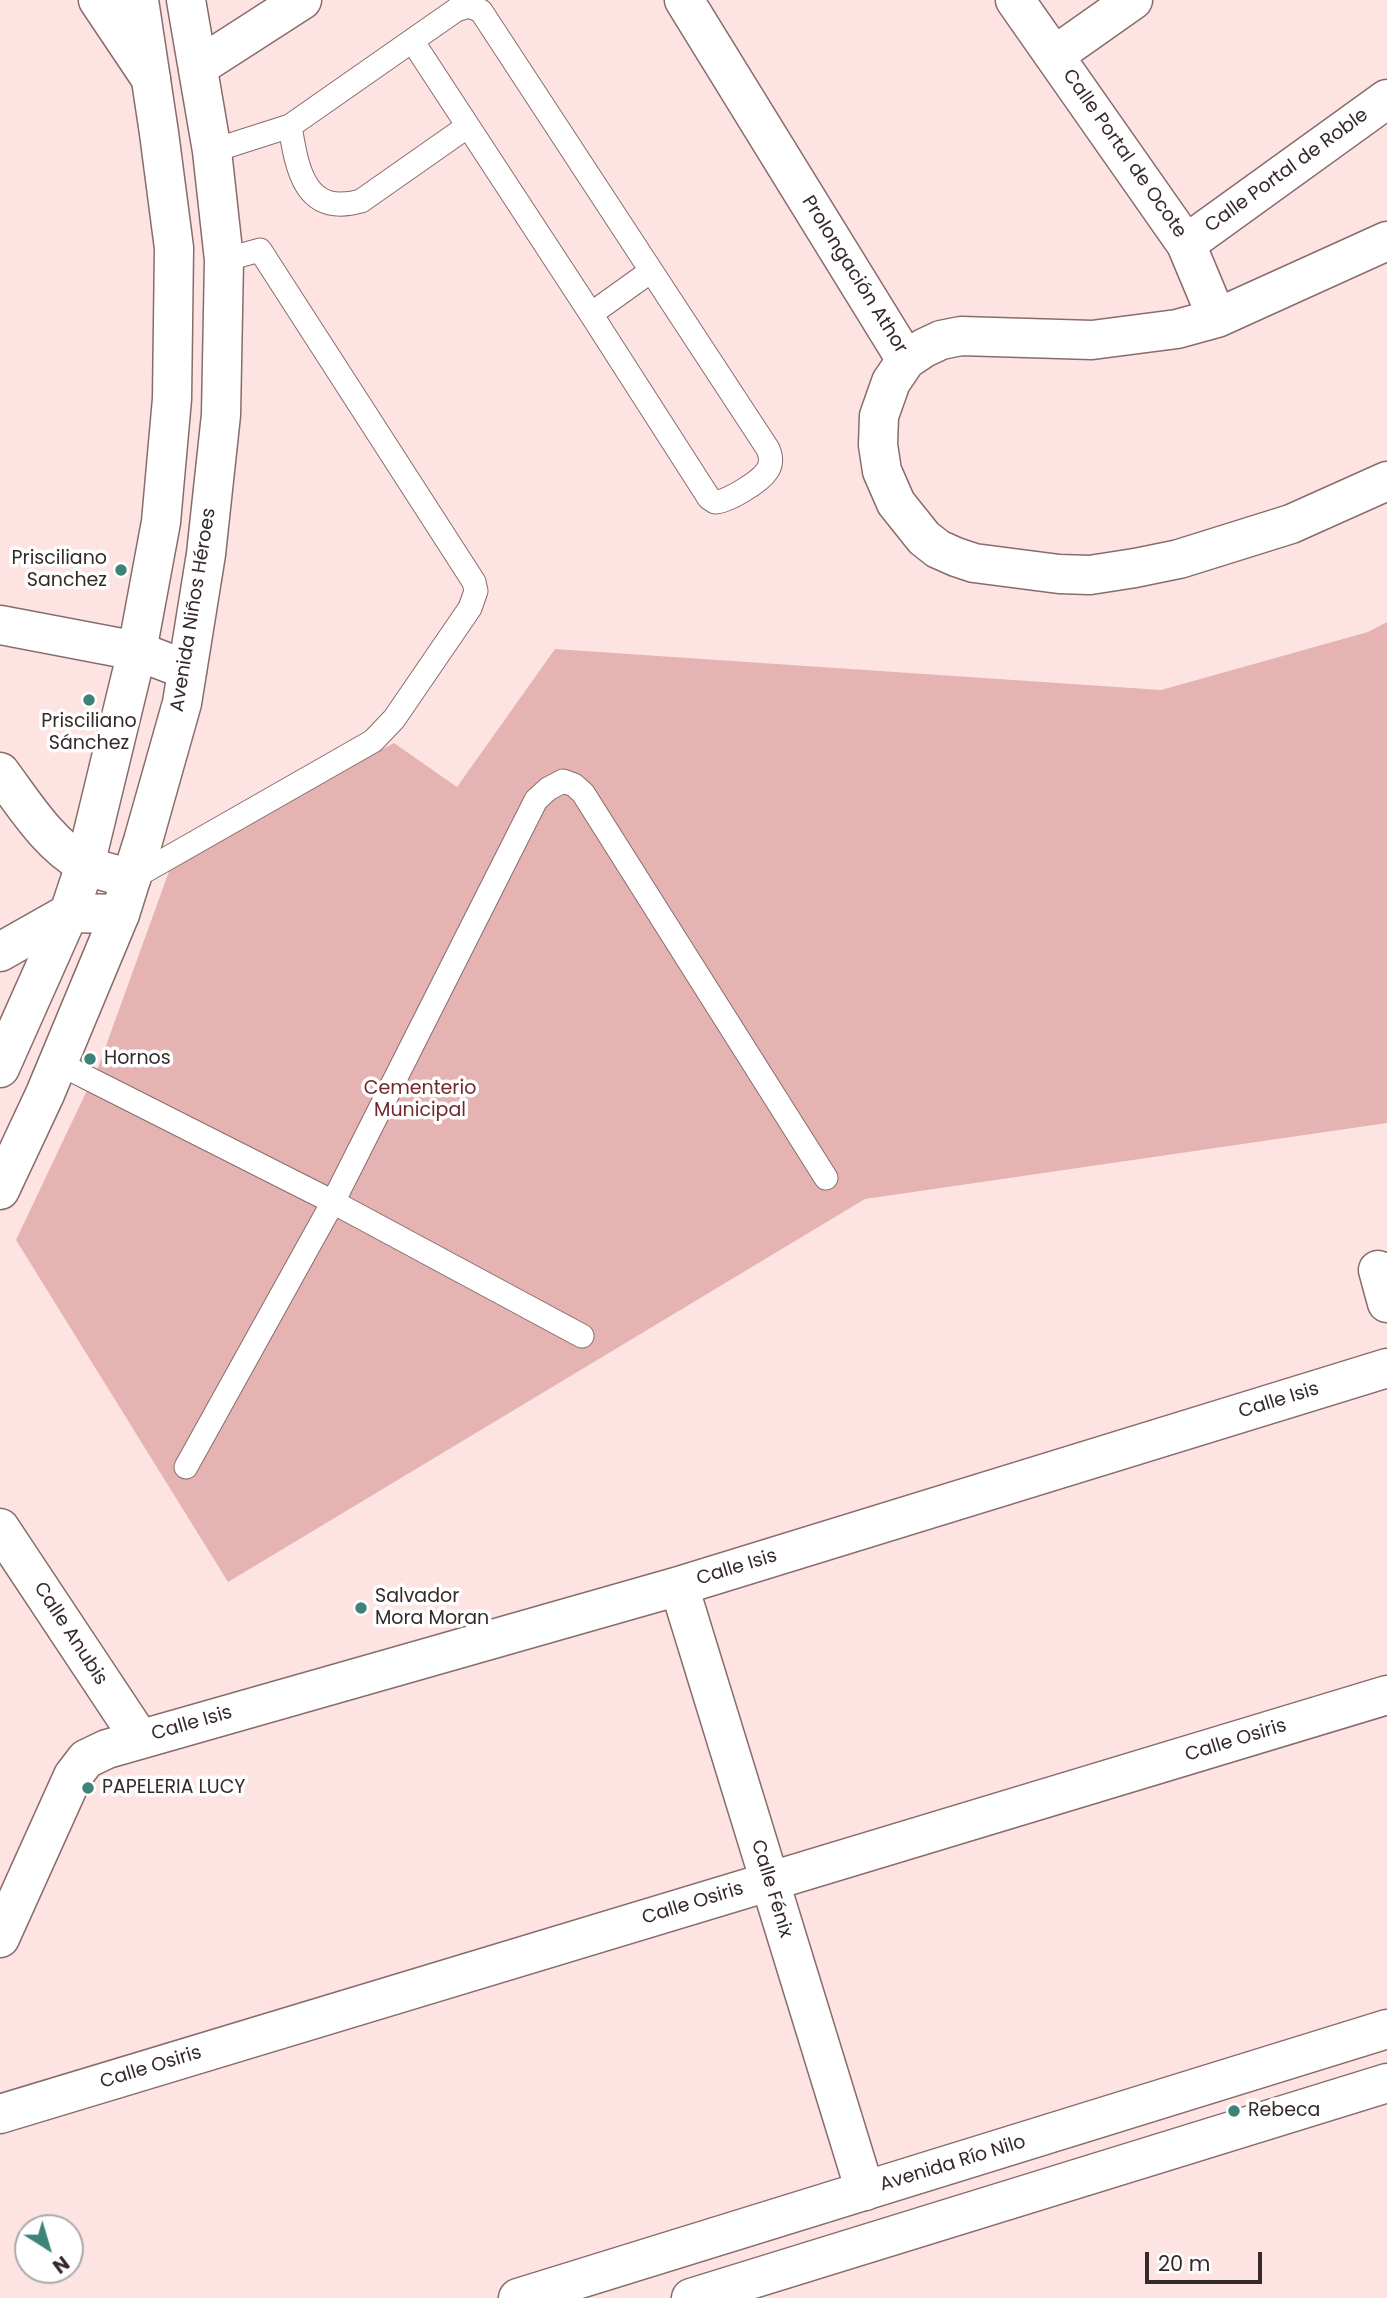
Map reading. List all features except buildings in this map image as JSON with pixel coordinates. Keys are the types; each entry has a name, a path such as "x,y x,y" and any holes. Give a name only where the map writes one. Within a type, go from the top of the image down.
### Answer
{"street":[{"path":"98,0 152,79"},
{"path":"0,1068 69,913 85,865 137,651 161,522 172,399 174,247 139,0"},
{"name":"Avenida Niños Héroes","path":"0,1190 58,1063 126,896 182,703 206,554 221,415 224,260 212,150 186,0"},
{"path":"198,67 302,0"},
{"name":"Prolongación Athor","path":"684,0 906,360 891,382 879,416 878,444 882,471 896,503 924,538 938,549 974,563 1059,574 1090,575 1179,559 1291,524 1387,481"},
{"name":"Calle Portal de Ocote","path":"1014,0 1186,244 1217,318"},
{"path":"1055,55 1133,0"},
{"name":"Calle Portal de Roble","path":"1186,244 1387,99"},
{"path":"906,360 941,340 961,336 1093,340 1177,329 1217,318 1387,241"},
{"path":"0,625 137,651 187,670"},
{"path":"0,772 38,823 60,847 126,896"},
{"path":"0,952 69,913 126,896"},
{"name":"Calle Isis","path":"0,1937 73,1776 86,1759 107,1749 679,1586 1387,1368"},
{"name":"Calle Anubis","path":"0,1528 140,1739"},
{"name":"Calle Fénix","path":"679,1586 865,2191"},
{"name":"Calle Osiris","path":"0,2114 1387,1695"},
{"name":"Avenida Río Nilo","path":"518,2298 1387,2029"},
{"path":"691,2298 1387,2083"}],"lane":[{"path":"212,150 290,126 462,7 469,6 481,12 768,449 771,456 765,474 729,500 715,502 709,498 413,42"},
{"path":"290,126 295,159 303,181 311,191 329,203 348,204 361,201 468,125"},
{"path":"126,896 373,741 394,719 463,619 476,591 474,582 260,250 224,260"},
{"path":"591,314 651,271"},
{"path":"186,1468 333,1202 536,800 563,781 574,785 583,793 826,1178"},
{"path":"58,1063 333,1202 582,1336"}],"green space":[{"name":"Cementerio Municipal","path":"1387,622 1387,1123 865,1199 228,1582 16,1240 99,1065 172,863 394,743 457,787 555,649 1161,690 1368,632"}],"place":[{"name":"Prisciliano Sanchez","path":"121,570"},
{"name":"Prisciliano Sánchez","path":"89,700"},
{"name":"Hornos","path":"90,1059"},
{"name":"Salvador Mora Moran","path":"361,1608"},
{"name":"PAPELERIA LUCY","path":"88,1788"},
{"name":"Rebeca","path":"1234,2111"}]}
